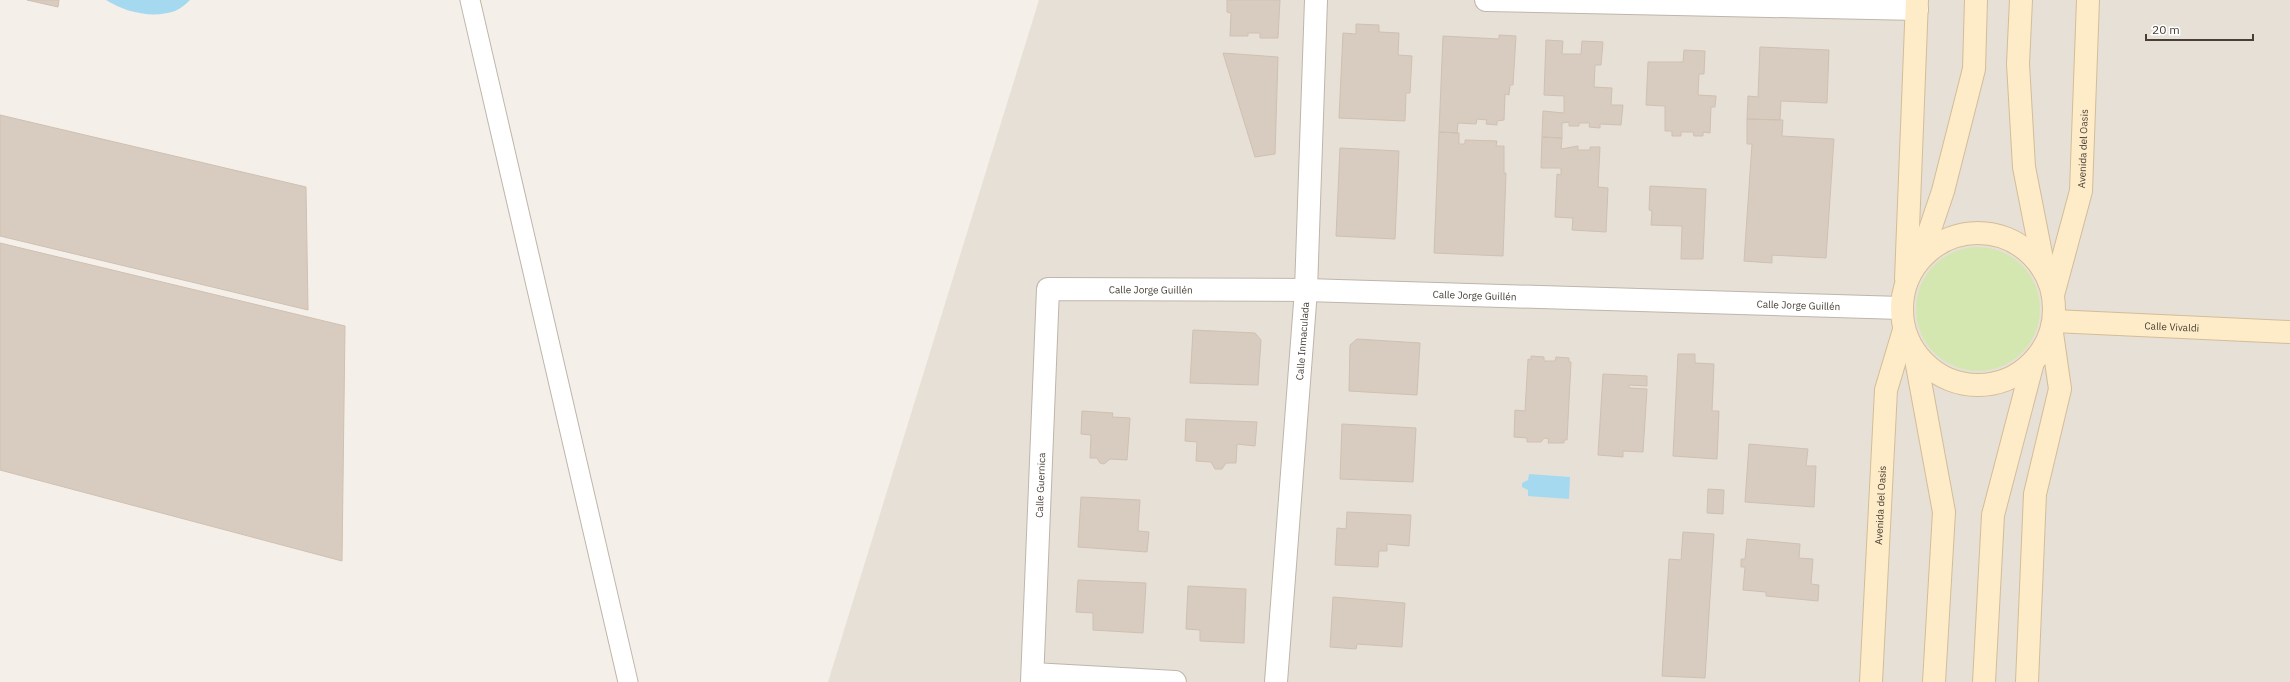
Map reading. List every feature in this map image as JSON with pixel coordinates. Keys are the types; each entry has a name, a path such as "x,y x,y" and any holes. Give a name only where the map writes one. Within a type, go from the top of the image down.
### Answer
{"main road":[{"path":"1906,282 1920,259 1943,191 1974,69 1976,0"},
{"path":"2021,0 2018,64 2024,167 2044,270 2054,295 2053,327 2060,389 2035,494 2027,682"},
{"name":"Avenida del Oasis","path":"2054,295 2081,191 2088,0"},
{"path":"1917,4 1906,282 1901,308 1904,330 1915,354 1944,512 1934,682"},
{"path":"1920,259 1938,244 1960,235 1985,233 2008,239 2028,252 2044,270"},
{"path":"1984,682 1993,515 2033,362 2053,327"},
{"name":"Calle Vivaldi","path":"2053,327 2290,332"},
{"name":"Avenida del Oasis","path":"1871,682 1886,390 1904,330"},
{"path":"1915,354 1931,370 1951,381 1973,386 1995,384 2016,376 2033,362"}],"street":[{"name":"Calle Inmaculada","path":"1276,682 1306,290 1316,0"},
{"path":"1486,0 1917,4"},
{"name":"Calle Jorge Guillén","path":"1048,289 1306,290 1901,308"},
{"name":"Calle Guernica","path":"1033,678 1048,289"},
{"path":"1033,678 1175,682"}],"lane":[{"path":"470,0 628,682"}],"shaded area":[{"path":"1039,0 2290,0 2290,682 828,682"}],"green space":[{"path":"1984,247 2002,251 2013,257 2026,269 2036,285 2040,309 2036,333 2030,344 2018,357 1996,369 1972,371 1954,367 1943,361 1930,349 1918,327 1916,303 1920,285 1926,274 1938,261 1960,249"}],"water":[{"path":"106,0 190,0 175,11 148,14 130,11"},
{"path":"1529,474 1570,477 1569,499 1528,496 1528,490 1522,487 1522,483 1528,480"}],"building":[{"path":"27,0 59,0 58,7"},
{"path":"1227,0 1280,0 1278,38 1260,38 1260,33 1248,33 1248,36 1230,36 1231,13 1227,12"},
{"path":"1356,24 1379,25 1379,32 1399,33 1398,55 1412,56 1410,93 1406,93 1405,121 1339,118 1343,33 1356,34"},
{"path":"1499,35 1516,36 1513,85 1510,85 1509,95 1505,94 1504,120 1497,121 1497,125 1486,124 1487,120 1477,119 1476,124 1458,123 1457,133 1439,132 1443,36 1499,39"},
{"path":"1546,40 1563,41 1562,54 1581,54 1582,41 1603,42 1601,65 1595,65 1594,87 1612,88 1611,105 1623,105 1621,125 1600,124 1600,128 1589,127 1590,123 1579,123 1579,126 1569,126 1569,122 1562,123 1562,138 1542,137 1543,111 1564,113 1564,96 1544,95"},
{"path":"1760,47 1829,50 1827,103 1781,101 1780,120 1747,119 1748,96 1758,97"},
{"path":"1684,50 1705,51 1704,74 1699,74 1698,95 1716,96 1715,107 1711,107 1710,133 1703,132 1703,136 1694,136 1693,132 1681,132 1681,136 1672,136 1672,131 1665,131 1665,106 1646,105 1648,62 1683,62"},
{"path":"1223,53 1278,57 1275,154 1255,157"},
{"path":"0,115 306,187 308,310 0,236"},
{"path":"1747,119 1783,120 1782,136 1834,139 1826,258 1772,255 1772,263 1744,261 1752,144 1747,144"},
{"path":"1439,132 1459,133 1459,144 1465,144 1465,140 1497,141 1496,146 1504,146 1504,173 1506,173 1503,256 1434,253"},
{"path":"1542,137 1562,138 1561,149 1578,146 1578,150 1590,150 1590,147 1600,147 1598,187 1608,188 1606,232 1572,230 1573,218 1555,217 1557,174 1561,175 1561,168 1541,168"},
{"path":"1340,148 1399,151 1395,239 1336,236"},
{"path":"1650,186 1706,189 1703,259 1681,259 1682,226 1651,225 1652,211 1649,210"},
{"path":"0,243 345,326 342,561 0,470"},
{"path":"1193,330 1255,333 1261,340 1258,385 1190,383"},
{"path":"1357,339 1420,343 1417,395 1349,391 1350,345"},
{"path":"1678,354 1695,354 1695,363 1714,364 1712,411 1719,411 1717,459 1673,456"},
{"path":"1531,356 1544,357 1544,361 1555,361 1556,357 1569,358 1569,362 1571,362 1567,440 1564,440 1564,443 1548,443 1549,439 1544,438 1541,442 1527,442 1527,438 1514,437 1515,410 1525,411 1528,359 1531,360"},
{"path":"1603,374 1647,376 1647,386 1629,385 1629,388 1647,389 1643,452 1623,451 1623,457 1598,455"},
{"path":"1082,411 1113,413 1112,417 1130,418 1127,460 1110,459 1104,464 1100,463 1097,458 1090,458 1091,435 1081,434"},
{"path":"1186,419 1257,422 1255,446 1237,444 1236,463 1226,463 1222,469 1215,469 1211,462 1196,461 1197,442 1185,441"},
{"path":"1342,424 1416,428 1413,482 1340,479"},
{"path":"1749,444 1808,449 1806,466 1816,466 1814,507 1745,502"},
{"path":"1708,489 1724,490 1723,514 1707,513"},
{"path":"1081,497 1140,500 1138,531 1149,532 1147,552 1078,547"},
{"path":"1347,512 1411,515 1409,546 1387,544 1387,551 1379,551 1378,567 1335,565 1337,528 1346,529"},
{"path":"1683,532 1714,534 1705,678 1662,676 1669,559 1681,560"},
{"path":"1747,539 1800,544 1799,558 1813,559 1811,584 1819,585 1818,601 1766,596 1766,592 1743,590 1745,567 1741,567 1741,559 1745,559"},
{"path":"1078,580 1146,583 1143,633 1093,630 1093,613 1076,612"},
{"path":"1188,586 1246,589 1244,643 1200,641 1200,630 1186,629"},
{"path":"1333,597 1405,603 1402,647 1357,644 1356,649 1330,647"}]}
